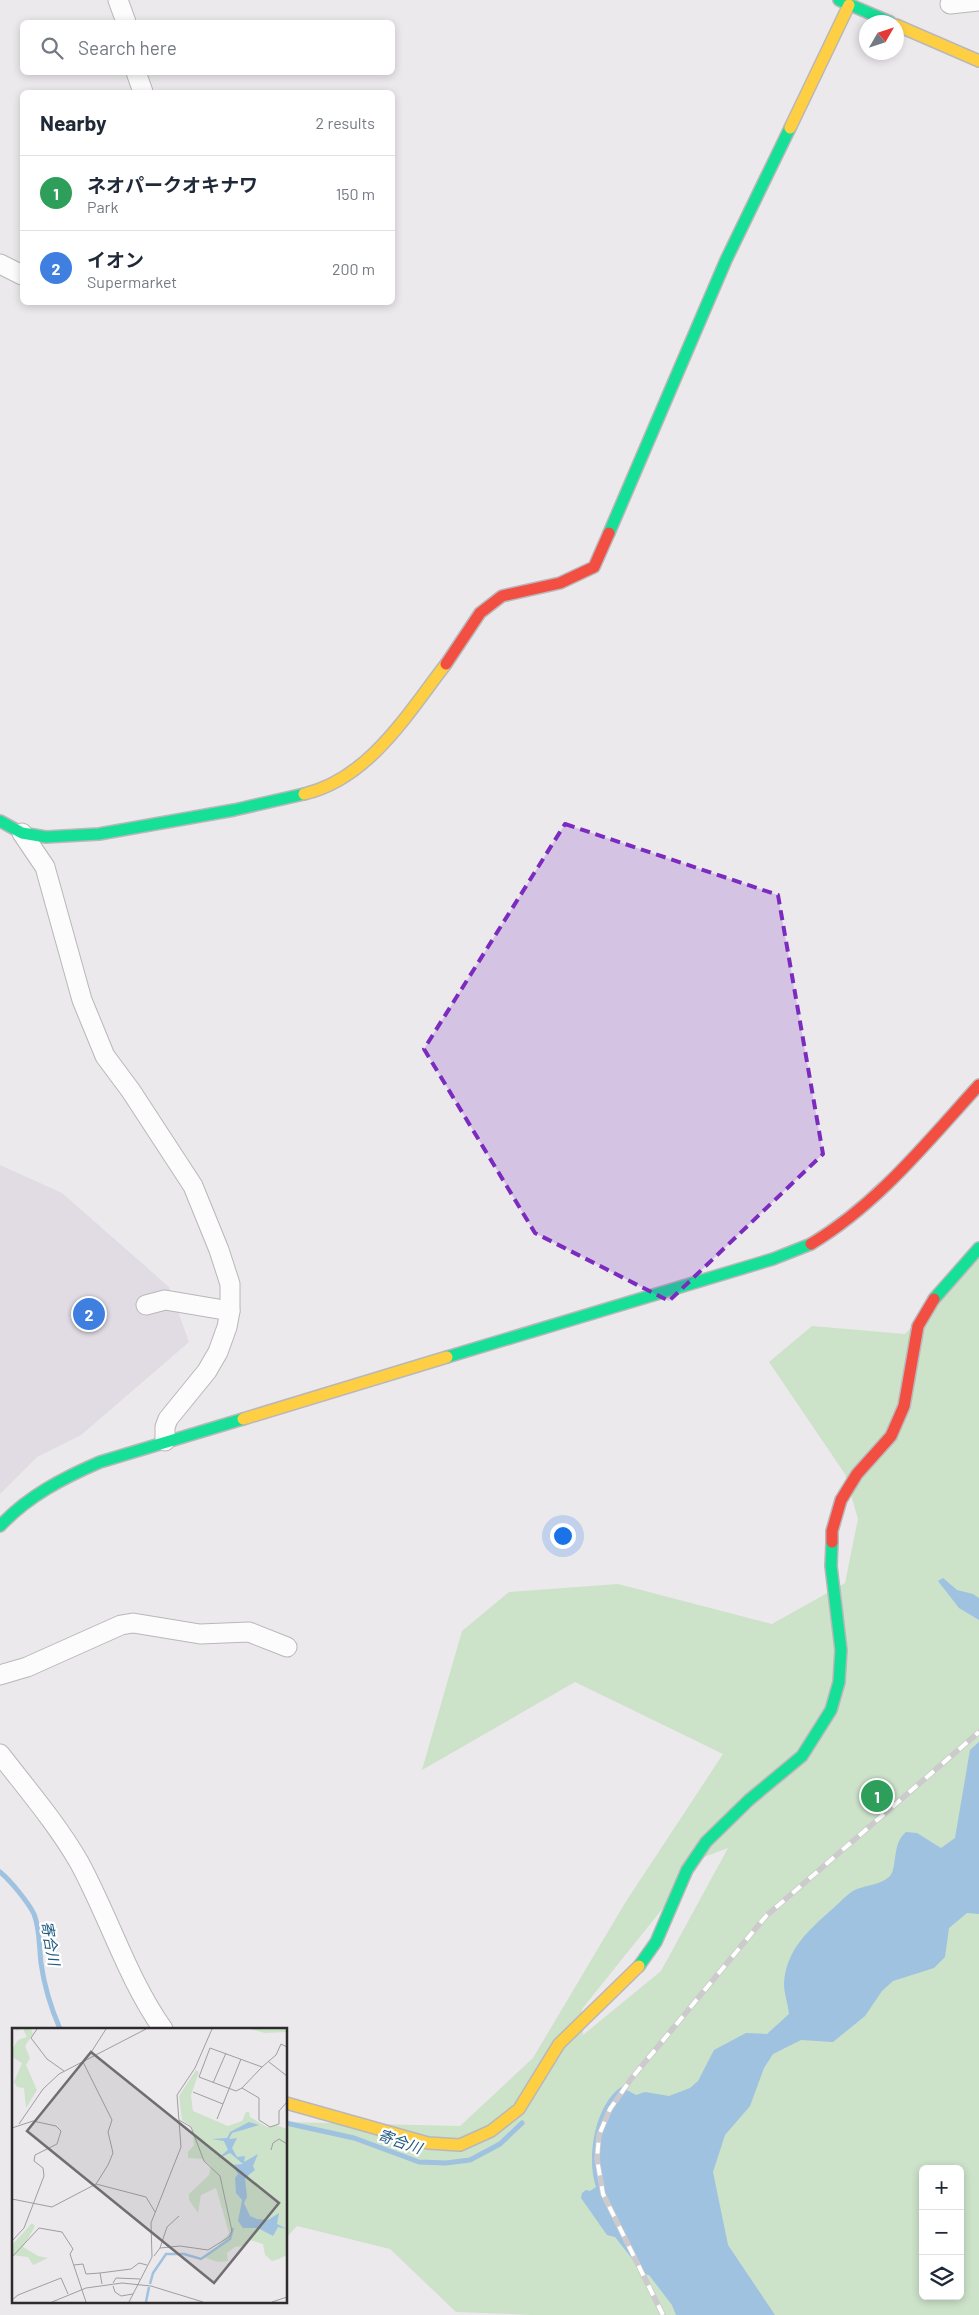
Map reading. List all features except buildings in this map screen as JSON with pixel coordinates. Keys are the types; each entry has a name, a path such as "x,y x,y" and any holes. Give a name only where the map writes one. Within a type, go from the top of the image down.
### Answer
{"street":[{"path":"118,0 125,20"},
{"path":"0,821 22,833 46,837 99,834 234,810 313,792 353,773 390,736 456,651 480,613 502,596 560,583 594,567 726,260 844,2 874,15"},
{"path":"950,4 979,2"},
{"path":"904,29 979,62"},
{"path":"137,75 142,90"},
{"path":"0,264 20,274"},
{"path":"22,833 45,867 82,1000 105,1056 193,1186 219,1250 230,1284 230,1311 224,1335 207,1371 168,1419 165,1427 165,1441"},
{"path":"0,1526 30,1499 62,1478 100,1462 774,1260 805,1247 840,1226 869,1203 979,1084"},
{"path":"288,2104 428,2143 460,2145 491,2131 520,2109 559,2044 637,1968 656,1942 687,1870 706,1842 749,1800 802,1756 832,1710 839,1682 841,1650 831,1566 832,1531 841,1500 857,1474 891,1436 904,1406 918,1326 931,1303 979,1248"},
{"path":"146,1305 165,1300 230,1311"},
{"path":"0,1674 27,1667 133,1622 200,1634 249,1632 287,1647"},
{"path":"0,1754 63,1836 80,1864 147,2006 162,2028"}],"highlighted area":[{"path":"565,824 778,895 823,1154 669,1301 535,1233 424,1049"}],"shaded area":[{"path":"0,1165 62,1193 169,1287 189,1342 81,1435 37,1457 0,1494"}],"green space":[{"path":"979,1255 979,2315 534,2315 456,2312 390,2249 297,2226 288,2236 288,2122 460,2126 533,2058 625,1903 723,1754 575,1682 422,1770 462,1631 509,1592 618,1584 772,1624 845,1583 858,1519 845,1474 769,1362 812,1326 905,1334","holes":["728,1848 661,1971 583,2035 582,2009 704,1857"]}],"water":[{"path":"943,1578 957,1590 973,1594 979,1598 979,1620 959,1608 938,1581"},
{"path":"979,1742 979,1914 967,1913 949,1928 945,1957 934,1968 893,1981 882,1991 865,2016 833,2042 801,2040 773,2054 764,2068 750,2106 725,2135 713,2172 728,2245 775,2315 676,2315 672,2305 649,2275 644,2274 615,2237 607,2235 581,2198 582,2193 586,2190 590,2191 596,2187 592,2162 593,2147 599,2119 605,2106 612,2095 621,2087 636,2095 645,2092 669,2096 690,2088 698,2081 714,2050 746,2033 767,2034 789,2014 784,1987 786,1972 793,1951 806,1934 850,1893 881,1882 892,1874 898,1843 906,1832 917,1833 941,1848 955,1838 970,1750"}],"waterway":[{"name":"寄合川","path":"0,1872 9,1880 34,1914 44,1980 60,2028"},
{"name":"寄合川","path":"288,2123 354,2138 419,2162 446,2163 470,2160 500,2144 522,2123"}],"railway":[{"path":"663,2315 603,2194 597,2159 599,2135 610,2109 631,2079 766,1916 979,1732"}],"traffic: fast":[{"path":"839,0 874,15"},
{"path":"609,533 726,260 790,128"},
{"path":"0,821 22,833 46,837 99,834 234,810 304,794"},
{"path":"447,1357 773,1259 811,1244"},
{"path":"934,1299 979,1248"},
{"path":"0,1526 34,1497 100,1462 243,1419"},
{"path":"639,1966 656,1942 687,1870 706,1842 749,1800 802,1756 831,1710 839,1682 841,1650 831,1566 832,1542"}],"traffic: slow":[{"path":"790,128 849,5"},
{"path":"904,28 979,61"},
{"path":"304,794 327,786 348,774 367,759 402,723 446,664"},
{"path":"243,1419 447,1357"},
{"path":"288,2104 428,2143 460,2145 491,2131 519,2109 559,2044 639,1966"}],"traffic: jam":[{"path":"446,664 480,613 502,596 560,583 594,567 609,533"},
{"path":"811,1244 835,1228 880,1191 921,1150 979,1085"},
{"path":"832,1542 832,1531 841,1500 857,1474 891,1436 904,1406 918,1326 934,1299"}],"place":[{"name":"イオン","path":"89,1314"},
{"name":"ネオパークオキナワ","path":"877,1796"}]}
